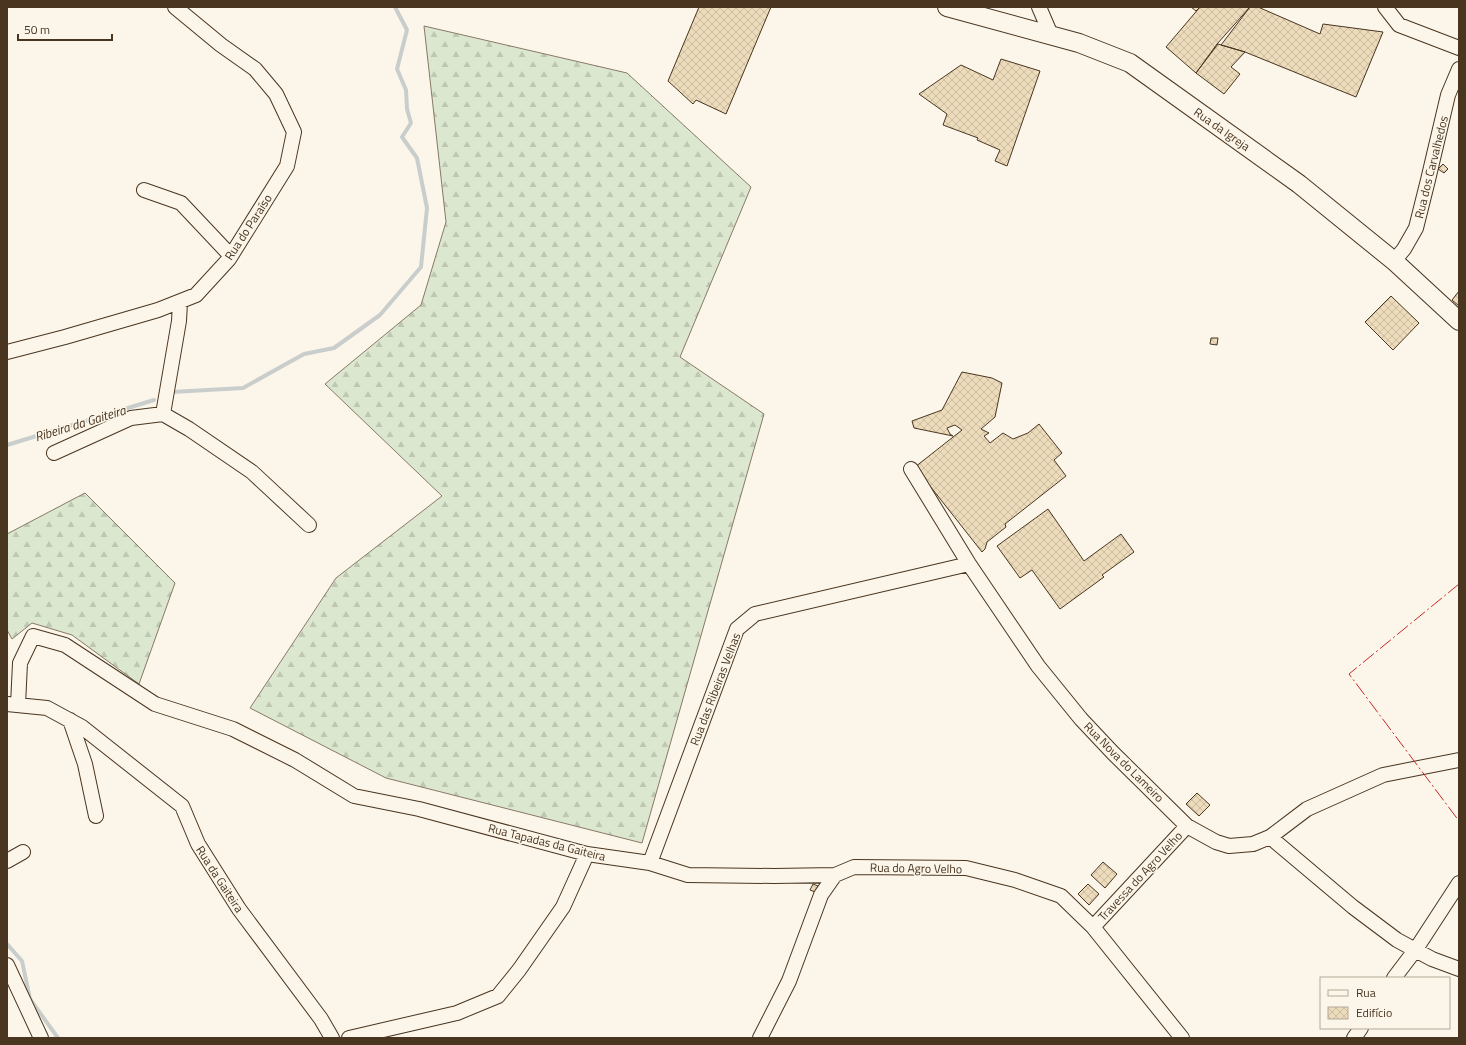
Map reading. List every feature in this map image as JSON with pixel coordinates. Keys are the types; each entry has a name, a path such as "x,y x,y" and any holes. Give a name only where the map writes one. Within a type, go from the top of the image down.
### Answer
{"main road":[{"name":"Rua da Igreja","path":"947,7 1079,42 1130,63 1299,184 1394,261 1459,321"}],"street":[{"name":"Rua do Paraíso","path":"7,352 65,338 158,310 196,295 231,256 287,166 294,132 276,94 255,69 222,45 175,7"},
{"path":"1039,7 1051,35"},
{"path":"1385,7 1399,25 1459,48"},
{"name":"Rua dos Carvalhedos","path":"1394,261 1404,249 1416,228 1448,95 1459,69"},
{"path":"144,190 181,203 231,256"},
{"path":"163,414 179,321 180,302"},
{"path":"54,452 131,418 163,414 189,429 252,472 309,525"},
{"name":"Rua Nova do Lameiro","path":"911,469 969,564 1038,666 1082,720 1187,826 1216,842 1229,846 1253,844 1270,837 1307,809 1383,775 1459,760"},
{"name":"Rua das Ribeiras Velhas","path":"650,863 737,629 755,614 969,564"},
{"name":"Rua Tapadas da Gaiteira","path":"13,704 20,663 33,636 65,645 155,704 232,729 295,760 354,796 419,809 587,854 650,863 688,875 835,875"},
{"name":"Rua da Gaiteira","path":"13,704 47,708 82,727 182,806 198,844 239,909 321,1019 332,1038"},
{"path":"70,720 86,764 96,816"},
{"name":"Travessa do Agro Velho","path":"1093,927 1187,826"},
{"path":"1270,837 1353,907 1397,940 1432,959 1459,969"},
{"path":"7,861 23,852"},
{"path":"349,1038 457,1013 498,996 519,970 562,907 587,854"},
{"name":"Rua do Agro Velho","path":"835,875 854,867 966,868 1016,880 1061,896 1093,927 1182,1038"},
{"path":"760,1038 789,982 820,895 835,875"},
{"path":"1395,977 1416,949 1459,883"},
{"path":"7,965 41,1038"},
{"path":"1354,1038 1359,1029"}],"green space":[{"path":"424,26 627,73 751,187 680,357 764,414 642,843 386,778 250,708 336,578 442,496 325,384 421,305 446,222"},
{"path":"85,493 175,583 139,684 72,635 32,623 12,639 7,630 7,534"}],"building":[{"path":"699,7 771,7 726,114 696,100 693,104 668,81"},
{"path":"1191,7 1200,7 1196,11"},
{"path":"1200,7 1250,7 1217,44 1196,73 1166,47"},
{"path":"1250,7 1258,7 1320,34 1323,24 1383,32 1356,97 1245,52 1221,45"},
{"path":"1218,44 1245,52 1231,67 1240,74 1224,94 1196,73"},
{"path":"1001,59 1040,71 1007,166 995,161 1000,150 977,140 978,138 943,125 947,114 919,94 961,65 993,80"},
{"path":"1443,164 1448,169 1444,173 1438,169"},
{"path":"1459,291 1459,306 1452,300"},
{"path":"1391,296 1419,323 1393,350 1365,322"},
{"path":"1211,338 1218,338 1217,345 1210,344"},
{"path":"962,372 992,378 1002,383 995,417 981,429 989,433 984,436 990,443 1003,433 1013,439 1028,433 1039,424 1062,453 1054,460 1066,476 1005,524 1006,527 987,542 985,549 982,552 915,467 962,430 955,425 947,428 953,436 914,428 912,421 942,410"},
{"path":"1048,509 1084,561 1121,534 1134,552 1102,575 1104,577 1060,609 1032,570 1020,578 997,546"},
{"path":"1197,793 1210,805 1199,816 1186,804"},
{"path":"1103,862 1117,874 1105,888 1091,875"},
{"path":"813,884 818,886 815,892 810,890"},
{"path":"1088,884 1099,894 1089,905 1078,894"}],"waterway":[{"name":"Ribeira da Gaiteira","path":"172,392 243,388 304,354 334,348 380,315 421,267 427,208 417,158 402,137 411,123 407,109 406,90 397,69 407,30 395,7"},
{"name":"Ribeira da Gaiteira","path":"7,445 154,400"},
{"name":"Ribeira da Gaiteira","path":"7,944 22,961 30,999 58,1038"}],"power":[{"path":"1459,584 1349,674 1459,821"}]}
